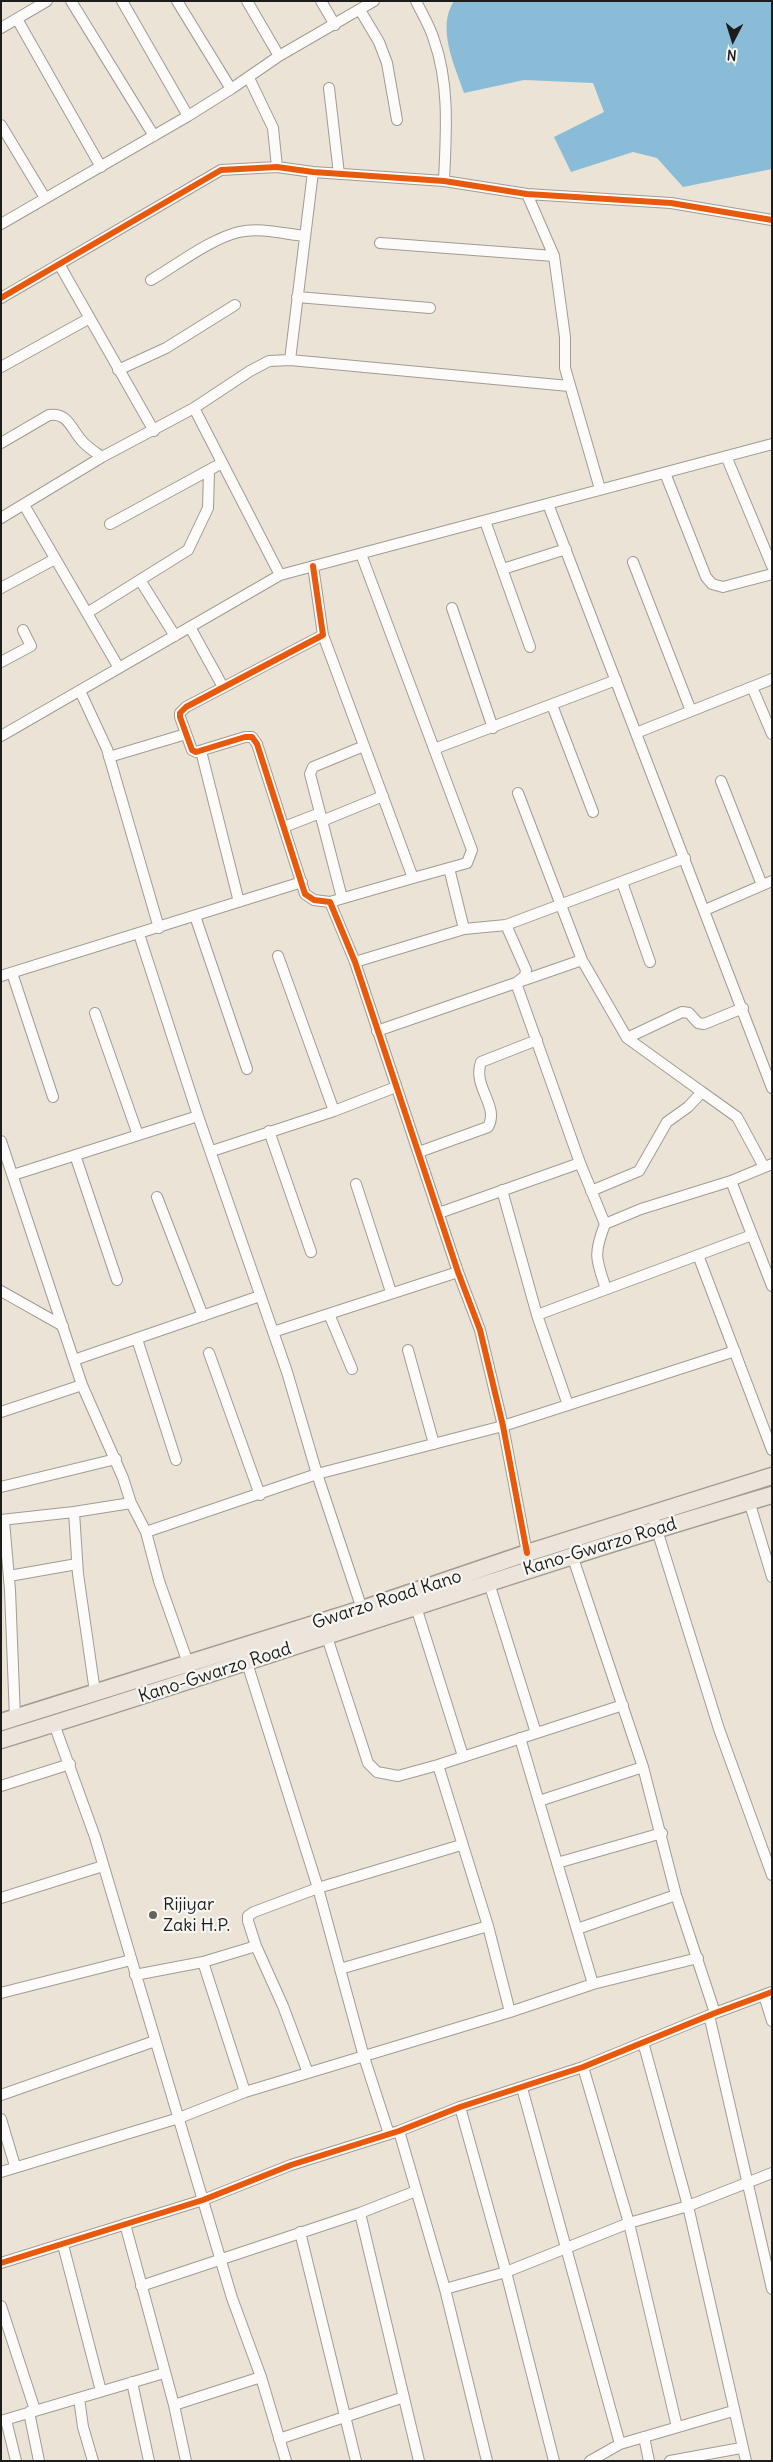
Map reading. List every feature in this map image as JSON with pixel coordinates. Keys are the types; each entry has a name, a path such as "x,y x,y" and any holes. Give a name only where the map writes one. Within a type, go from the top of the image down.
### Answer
{"main road":[{"name":"Gwarzo Road Kano","path":"8,1720 362,1609 527,1553 654,1522 772,1476"},
{"name":"Kano-Gwarzo Road","path":"1,1740 327,1637 572,1555 654,1522 772,1495"}],"street":[{"path":"1,28 47,1"},
{"path":"71,1 154,136"},
{"path":"122,1 188,116"},
{"path":"177,1 231,89"},
{"path":"247,1 279,56"},
{"path":"321,1 335,25"},
{"path":"1,224 188,116 249,78 279,56 374,1"},
{"path":"416,1 434,38 441,62 447,113 444,181"},
{"path":"360,10 379,42 387,63 396,120"},
{"path":"17,19 101,167"},
{"path":"249,78 273,128 277,167"},
{"path":"329,88 339,174"},
{"path":"1,125 45,198"},
{"path":"1,298 221,170 277,167 312,172 444,181 528,194 671,203 772,220"},
{"path":"290,360 312,172"},
{"path":"528,194 554,256 565,337 565,368 600,490"},
{"path":"151,280 202,249 240,232 264,231 305,236"},
{"path":"380,243 554,256"},
{"path":"59,264 88,320 154,432"},
{"path":"297,297 430,308"},
{"path":"118,370 166,348 235,305"},
{"path":"1,367 88,320"},
{"path":"1,518 24,506 102,457 154,432 269,362 290,360 569,386"},
{"path":"194,408 280,575"},
{"path":"1,443 50,415 58,414 64,416 83,442 102,457"},
{"path":"1,736 280,575 772,444"},
{"path":"726,456 772,566"},
{"path":"110,524 209,472 222,463"},
{"path":"87,613 188,550 208,508 209,472"},
{"path":"665,473 706,576 712,584 723,587 772,574"},
{"path":"548,504 772,1087"},
{"path":"24,506 119,668"},
{"path":"485,521 530,647"},
{"path":"503,569 566,549"},
{"path":"323,635 186,707 180,713 192,750 196,752 201,751 245,736 252,737 257,744 305,894 314,900 330,902 467,863 472,850 361,554"},
{"path":"1,588 55,559"},
{"path":"633,562 691,711"},
{"path":"313,566 323,635 413,878"},
{"path":"140,580 174,636"},
{"path":"452,608 493,728"},
{"path":"190,627 223,687"},
{"path":"1,662 31,646 23,630"},
{"path":"636,733 772,679"},
{"path":"434,749 616,680"},
{"path":"752,687 772,734"},
{"path":"80,691 109,757 159,928"},
{"path":"552,705 593,812"},
{"path":"109,757 186,734"},
{"path":"342,898 310,770 364,746"},
{"path":"201,751 239,902"},
{"path":"705,910 767,883 721,782"},
{"path":"518,793 582,960 628,1038 737,1117 768,1165 731,1180 641,1209 605,1224"},
{"path":"284,827 321,817 383,796"},
{"path":"355,962 464,929 506,925 685,858"},
{"path":"449,868 464,929"},
{"path":"1,976 302,882"},
{"path":"622,882 650,962"},
{"path":"330,902 355,962 458,1272 480,1330 503,1426 527,1553"},
{"path":"195,916 247,1069"},
{"path":"506,925 526,970 525,976 516,983"},
{"path":"139,934 198,1116 212,1151 273,1332 317,1474 362,1609"},
{"path":"278,956 334,1111"},
{"path":"378,1030 582,960"},
{"path":"12,973 53,1097"},
{"path":"516,983 580,1163 605,1224 596,1250 596,1258 606,1289"},
{"path":"628,1038 682,1012 689,1013 698,1023 704,1024 742,1008"},
{"path":"95,1013 138,1135"},
{"path":"418,1152 488,1127 492,1114 479,1081 478,1071 481,1062 537,1040"},
{"path":"212,1151 334,1111 396,1087"},
{"path":"591,1190 639,1171 667,1122 688,1107 702,1092"},
{"path":"12,1175 198,1116"},
{"path":"270,1131 312,1252"},
{"path":"2,1144 82,1385 116,1459 131,1503 146,1532 159,1581 188,1663"},
{"path":"75,1155 117,1280"},
{"path":"439,1213 580,1163"},
{"path":"731,1180 772,1286"},
{"path":"356,1184 391,1292"},
{"path":"502,1190 537,1315 568,1405"},
{"path":"157,1197 203,1316"},
{"path":"537,1315 752,1234"},
{"path":"698,1255 772,1450"},
{"path":"273,1332 391,1292 458,1272"},
{"path":"1,1291 62,1326"},
{"path":"74,1360 260,1296"},
{"path":"329,1314 352,1369"},
{"path":"136,1339 176,1460"},
{"path":"408,1350 434,1444"},
{"path":"146,1532 260,1495 317,1474 503,1426 736,1352"},
{"path":"209,1353 260,1495"},
{"path":"1,1412 82,1385"},
{"path":"2,1487 116,1459"},
{"path":"749,1501 772,1576"},
{"path":"8,1720 9,1576 3,1521 131,1503"},
{"path":"74,1512 77,1564 96,1692"},
{"path":"654,1522 719,1729 772,1875"},
{"path":"572,1555 643,1767 662,1833 676,1895 698,1958 772,2289"},
{"path":"9,1576 77,1564"},
{"path":"489,1582 536,1732"},
{"path":"416,1607 463,1756"},
{"path":"327,1637 368,1762 377,1772 398,1776 438,1765 623,1705"},
{"path":"246,1663 318,1888 364,2057 416,2191 445,2289 488,2461"},
{"path":"54,1724 70,1764 103,1866 220,2259 261,2377 286,2461"},
{"path":"520,1738 593,1984"},
{"path":"1,1786 70,1764"},
{"path":"438,1765 461,1846 488,1926 510,2012"},
{"path":"539,1801 643,1767"},
{"path":"557,1863 662,1833"},
{"path":"308,2074 283,2006 256,1946 248,1916 318,1888 461,1846"},
{"path":"1,1898 103,1866"},
{"path":"576,1929 676,1895"},
{"path":"340,1969 488,1926"},
{"path":"135,1975 203,1962 256,1946"},
{"path":"1,2172 15,2166 179,2118 245,2092 510,2012 593,1984 698,1958"},
{"path":"1,1993 131,1960"},
{"path":"203,1962 245,2092"},
{"path":"1,2263 203,2200 290,2164 394,2133 460,2107 583,2067 712,2014 768,1994 772,2021"},
{"path":"1,2095 155,2041"},
{"path":"643,2042 688,2206 741,2448 746,2461"},
{"path":"583,2067 629,2223 677,2427"},
{"path":"522,2088 620,2444"},
{"path":"460,2107 506,2272 554,2461"},
{"path":"1,2119 15,2166"},
{"path":"445,2289 506,2272 629,2223 688,2206 772,2173"},
{"path":"141,2286 360,2213 416,2191"},
{"path":"360,2213 419,2461"},
{"path":"125,2224 174,2405 186,2461"},
{"path":"300,2232 356,2461"},
{"path":"63,2245 101,2391"},
{"path":"1,2306 32,2411 39,2461"},
{"path":"16,2461 3,2421 164,2373"},
{"path":"174,2405 261,2377"},
{"path":"132,2382 149,2461"},
{"path":"279,2439 404,2397"},
{"path":"78,2398 83,2427 93,2461"},
{"path":"590,2461 620,2444 733,2411"},
{"path":"644,2437 649,2461"},
{"path":"670,2461 697,2458 741,2448"}],"water":[{"path":"454,1 772,1 772,169 683,187 657,158 633,152 571,172 554,137 604,112 593,83 524,80 464,93 452,59 447,35 449,12"}],"cycle path":[{"path":"1,298 221,170 277,167 313,172 444,181 527,194 671,203 772,220"},
{"path":"313,566 323,635 186,707 180,713 180,717 192,750 196,752 245,737 252,737 257,744 305,894 314,900 330,902 355,962 458,1272 480,1330 503,1426 527,1553"},
{"path":"1,2263 203,2200 291,2165 399,2131 460,2107 583,2067 715,2013 772,1992"}],"place":[{"name":"Rijiyar Zaki H.P.","path":"153,1915"}]}
